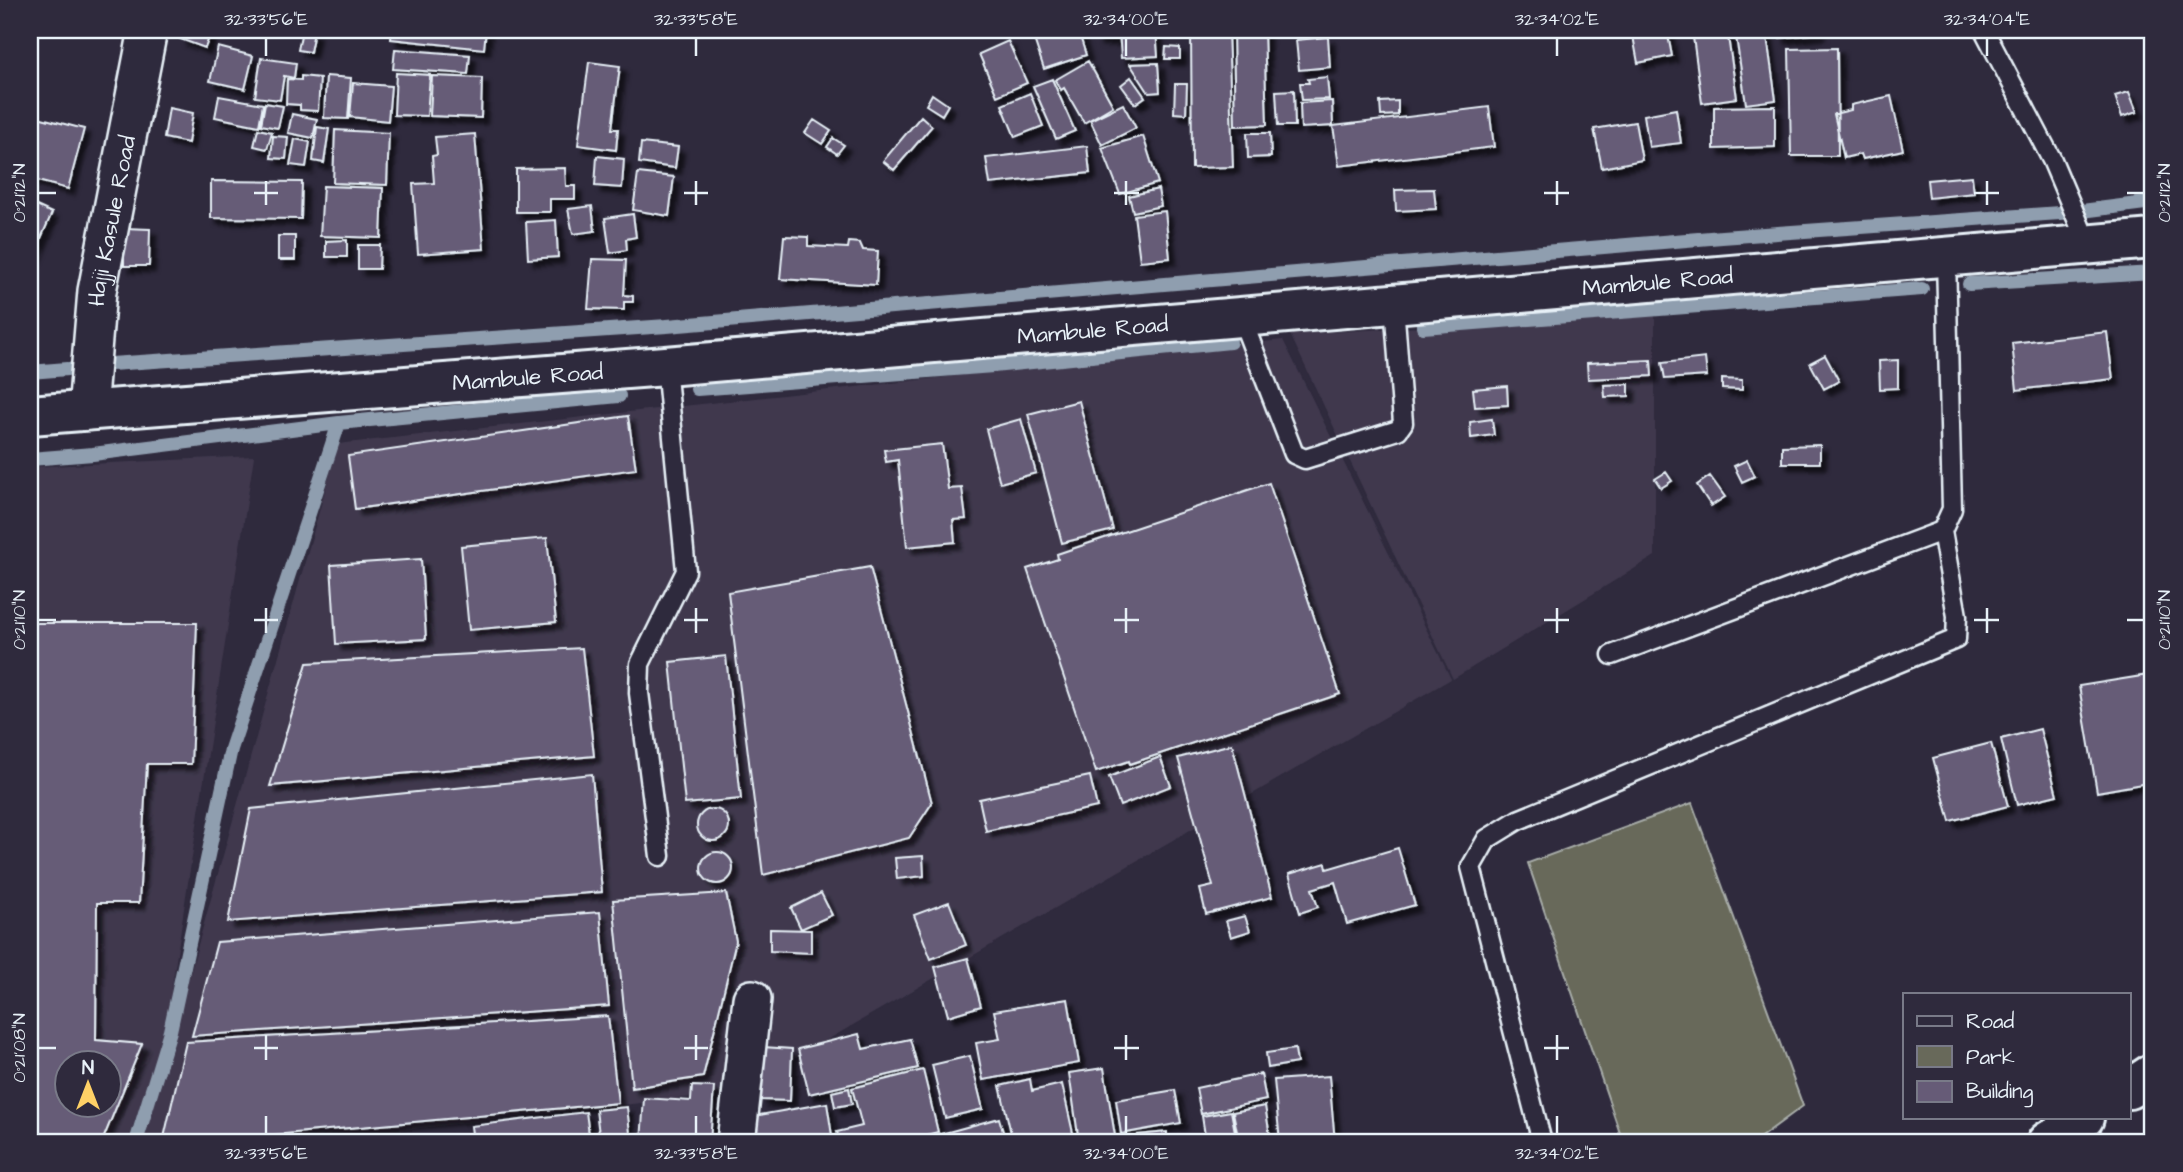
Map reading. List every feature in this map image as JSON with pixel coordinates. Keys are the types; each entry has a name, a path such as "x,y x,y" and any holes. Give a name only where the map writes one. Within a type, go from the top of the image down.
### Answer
{"main road":[{"name":"Mambule Road","path":"30,415 666,366 2153,239"},
{"path":"2130,1088 2153,1073"},
{"path":"2047,1142 2081,1120"}],"street":[{"name":"Hajji Kasule Road","path":"87,411 97,291 141,32"},
{"path":"736,1142 752,999"}],"lane":[{"path":"1984,30 2052,160 2088,245"},
{"path":"1542,1142 1471,867 1488,839 1518,820 1956,639 1958,616 1942,531 1952,509 1946,257"},
{"path":"1241,317 1294,454 1306,459 1398,430 1403,423 1394,304"},
{"path":"660,856 639,692 640,664 686,571 666,366"},
{"path":"1612,655 1942,531"}],"shaded area":[{"path":"1655,315 1655,556 1453,679 1290,334"},
{"path":"1283,340 1451,679 737,1092 297,1142 143,1142 338,444"},
{"path":"254,456 166,1025 128,1142 30,1142 30,467"}],"green space":[{"path":"1692,803 1803,1106 1754,1142 1623,1142 1528,863"}],"building":[{"path":"183,30 212,30 205,48 180,39"},
{"path":"302,30 314,32 310,52 298,50"},
{"path":"392,30 486,30 484,49 391,39"},
{"path":"1031,30 1078,30 1086,55 1044,69"},
{"path":"1096,30 1115,30 1115,39 1096,39"},
{"path":"1119,30 1156,30 1158,56 1121,58"},
{"path":"1191,30 1228,30 1233,167 1192,168"},
{"path":"1233,30 1264,30 1267,125 1235,126"},
{"path":"1667,30 1672,56 1638,63 1633,36"},
{"path":"1692,30 1727,30 1737,98 1702,103"},
{"path":"1735,30 1766,30 1776,100 1746,104"},
{"path":"1779,30 1818,30 1819,33 1780,38"},
{"path":"1328,37 1330,67 1299,70 1296,40"},
{"path":"1008,41 1027,83 997,96 979,54"},
{"path":"218,47 253,56 245,89 210,81"},
{"path":"1166,47 1180,48 1180,59 1165,59"},
{"path":"1837,48 1838,156 1791,156 1789,49"},
{"path":"395,49 470,55 468,74 393,69"},
{"path":"261,58 296,63 294,78 284,76 280,100 255,97"},
{"path":"1088,61 1113,106 1084,123 1064,88 1061,90 1055,80"},
{"path":"589,62 620,66 612,129 618,129 616,150 578,145"},
{"path":"1158,63 1160,92 1149,93 1130,64"},
{"path":"396,73 430,75 427,116 394,115"},
{"path":"301,76 320,78 318,111 300,110 300,105 286,104 287,79 301,80"},
{"path":"326,76 351,78 348,119 324,118"},
{"path":"432,76 482,78 481,118 430,116"},
{"path":"1131,77 1145,97 1135,104 1121,85"},
{"path":"1327,77 1329,99 1302,100 1300,83 1309,83 1308,79"},
{"path":"1052,79 1075,131 1056,139 1033,86"},
{"path":"353,83 391,86 388,121 350,117"},
{"path":"1175,84 1187,84 1186,114 1174,113"},
{"path":"1294,90 1295,126 1278,126 1276,91"},
{"path":"2129,92 2137,112 2122,117 2115,96"},
{"path":"1030,93 1043,126 1015,137 1002,105"},
{"path":"932,94 948,105 942,115 926,105"},
{"path":"219,96 263,104 259,126 215,117"},
{"path":"1891,96 1903,150 1863,159 1861,154 1844,158 1834,114 1851,110 1851,105"},
{"path":"1332,101 1333,126 1301,128 1300,103"},
{"path":"1398,101 1398,115 1381,116 1380,102"},
{"path":"265,103 283,106 278,128 261,125"},
{"path":"1123,104 1136,128 1102,145 1090,120"},
{"path":"1775,106 1775,147 1714,149 1714,107"},
{"path":"1489,107 1494,147 1339,166 1333,126"},
{"path":"169,108 193,113 188,143 164,138"},
{"path":"1676,109 1681,143 1649,147 1644,115"},
{"path":"292,114 317,119 313,138 288,133"},
{"path":"30,115 84,129 68,189 30,179"},
{"path":"921,116 932,126 894,170 883,161"},
{"path":"814,120 831,131 822,144 805,133"},
{"path":"1635,122 1642,160 1602,168 1594,129"},
{"path":"317,127 329,129 324,163 313,161"},
{"path":"258,129 272,132 267,149 254,146"},
{"path":"335,130 389,133 387,185 333,183"},
{"path":"1247,133 1270,133 1271,157 1248,158"},
{"path":"475,134 484,249 418,254 413,184 434,183 432,156 437,155 435,137"},
{"path":"273,136 288,137 286,159 271,158"},
{"path":"1143,136 1158,183 1120,194 1102,148"},
{"path":"833,138 844,145 837,154 827,147"},
{"path":"295,139 310,142 306,167 290,165"},
{"path":"641,143 678,147 675,168 639,163"},
{"path":"1087,146 1090,173 990,184 986,158"},
{"path":"597,156 624,159 622,188 595,186"},
{"path":"565,168 566,186 575,186 575,199 550,199 550,212 516,212 516,169"},
{"path":"638,173 674,177 669,216 633,210"},
{"path":"1972,176 1974,193 1929,198 1927,180"},
{"path":"211,181 302,182 301,219 211,218"},
{"path":"323,186 383,188 381,238 320,236"},
{"path":"1158,189 1161,206 1133,212 1129,196"},
{"path":"1434,189 1436,209 1396,211 1395,190"},
{"path":"30,203 52,213 32,259 30,259"},
{"path":"592,206 595,231 573,234 568,209"},
{"path":"1165,211 1170,258 1140,261 1134,215"},
{"path":"633,214 636,237 626,239 627,250 610,253 605,218"},
{"path":"556,220 558,257 528,259 526,222"},
{"path":"124,228 150,229 149,266 124,266"},
{"path":"278,236 295,236 295,260 278,260"},
{"path":"784,236 808,237 808,246 848,248 849,242 860,243 863,250 878,251 876,285 780,279"},
{"path":"347,240 347,257 326,257 326,241"},
{"path":"358,245 380,245 379,269 358,269"},
{"path":"592,259 626,260 624,295 633,296 633,302 624,302 624,310 588,309"},
{"path":"2107,332 2113,379 2017,390 2012,343"},
{"path":"1825,355 1839,381 1824,389 1810,363"},
{"path":"1705,358 1707,376 1665,379 1662,363"},
{"path":"1651,360 1652,376 1588,379 1587,363"},
{"path":"1898,360 1898,388 1880,389 1879,361"},
{"path":"1722,379 1742,380 1742,390 1722,389"},
{"path":"1629,384 1629,396 1605,397 1604,385"},
{"path":"1507,386 1508,405 1475,407 1473,389"},
{"path":"1079,401 1113,530 1062,543 1028,414"},
{"path":"628,416 636,469 355,509 348,456"},
{"path":"1021,419 1036,473 1000,483 986,429"},
{"path":"1492,419 1494,435 1471,438 1470,422"},
{"path":"942,444 948,489 962,488 966,519 953,520 955,542 907,547 898,460 886,462 884,450"},
{"path":"1820,445 1820,463 1782,463 1782,446"},
{"path":"1747,460 1755,476 1742,482 1734,466"},
{"path":"1666,472 1672,481 1661,488 1655,479"},
{"path":"1710,476 1725,497 1711,506 1697,485"},
{"path":"1269,483 1340,694 1130,764 1129,761 1096,772 1027,569 1058,559 1057,554"},
{"path":"547,538 556,622 469,630 461,546"},
{"path":"421,559 426,639 336,644 331,565"},
{"path":"870,567 932,803 909,838 763,875 728,592"},
{"path":"30,623 197,623 191,764 147,764 139,903 97,903 96,1040 142,1044 122,1093 122,1050 52,1050 52,1120 111,1120 102,1142 30,1142"},
{"path":"582,648 594,756 270,786 307,663"},
{"path":"726,656 741,799 685,804 670,662"},
{"path":"2148,675 2153,706 2153,782 2097,792 2079,686"},
{"path":"2040,729 2057,795 2017,805 2001,739"},
{"path":"1991,743 2008,806 1950,821 1933,758"},
{"path":"1232,744 1272,897 1206,914 1200,889 1213,886 1178,758"},
{"path":"1160,757 1171,786 1120,806 1109,777"},
{"path":"592,774 602,892 228,922 251,809"},
{"path":"1090,776 1097,807 986,831 979,799"},
{"path":"713,809 724,814 729,825 724,836 713,841 702,836 697,825 702,814"},
{"path":"1398,848 1415,905 1347,924 1335,882 1312,889 1318,907 1300,913 1289,874 1326,863 1327,869"},
{"path":"717,852 728,857 733,868 728,879 717,884 706,879 701,868 706,857"},
{"path":"923,856 924,876 897,879 895,858"},
{"path":"726,893 736,941 703,1077 632,1088 613,900"},
{"path":"821,893 832,915 801,929 791,908"},
{"path":"949,902 966,945 931,959 914,915"},
{"path":"600,912 609,1006 192,1036 217,942"},
{"path":"1245,916 1250,931 1231,937 1226,921"},
{"path":"770,929 811,930 811,953 770,951"},
{"path":"968,958 981,1006 948,1016 935,967"},
{"path":"1068,999 1079,1063 983,1080 976,1043 1000,1039 994,1011"},
{"path":"608,1016 618,1103 198,1142 163,1142 186,1042"},
{"path":"859,1034 863,1049 910,1039 918,1068 809,1094 798,1049"},
{"path":"763,1047 792,1049 790,1101 761,1100"},
{"path":"1295,1049 1297,1063 1268,1068 1266,1053"},
{"path":"970,1056 983,1109 945,1118 932,1065"},
{"path":"1104,1068 1116,1142 1079,1142 1069,1073"},
{"path":"923,1070 938,1132 899,1142 840,1142 837,1132 862,1126 852,1088"},
{"path":"1261,1074 1266,1100 1201,1114 1196,1088"},
{"path":"1329,1076 1335,1142 1280,1142 1274,1080"},
{"path":"1030,1079 1032,1091 1062,1084 1075,1142 1013,1142 1000,1086"},
{"path":"692,1086 714,1087 710,1142 641,1142 644,1098 691,1101"},
{"path":"849,1088 852,1104 835,1107 832,1092"},
{"path":"1175,1090 1181,1123 1121,1134 1116,1100"},
{"path":"827,1103 833,1142 759,1142 754,1116"},
{"path":"1265,1106 1271,1142 1239,1142 1233,1112"},
{"path":"627,1107 631,1142 600,1142 596,1110"},
{"path":"1231,1111 1237,1142 1206,1142 1202,1116"},
{"path":"586,1112 590,1142 473,1142 471,1126"},
{"path":"999,1118 1006,1142 912,1142"},
{"path":"1167,1132 1167,1142 1139,1142 1138,1135"}],"waterway":[{"path":"111,364 667,326 1722,237 2074,212 2153,202"},
{"path":"1969,284 2153,273"},
{"path":"1423,327 1922,289"},
{"path":"697,389 993,366 1230,342"},
{"path":"30,372 67,369"},
{"path":"136,1142 170,1031 231,749 339,423 619,396"},
{"path":"30,459 93,454 339,423"}]}
